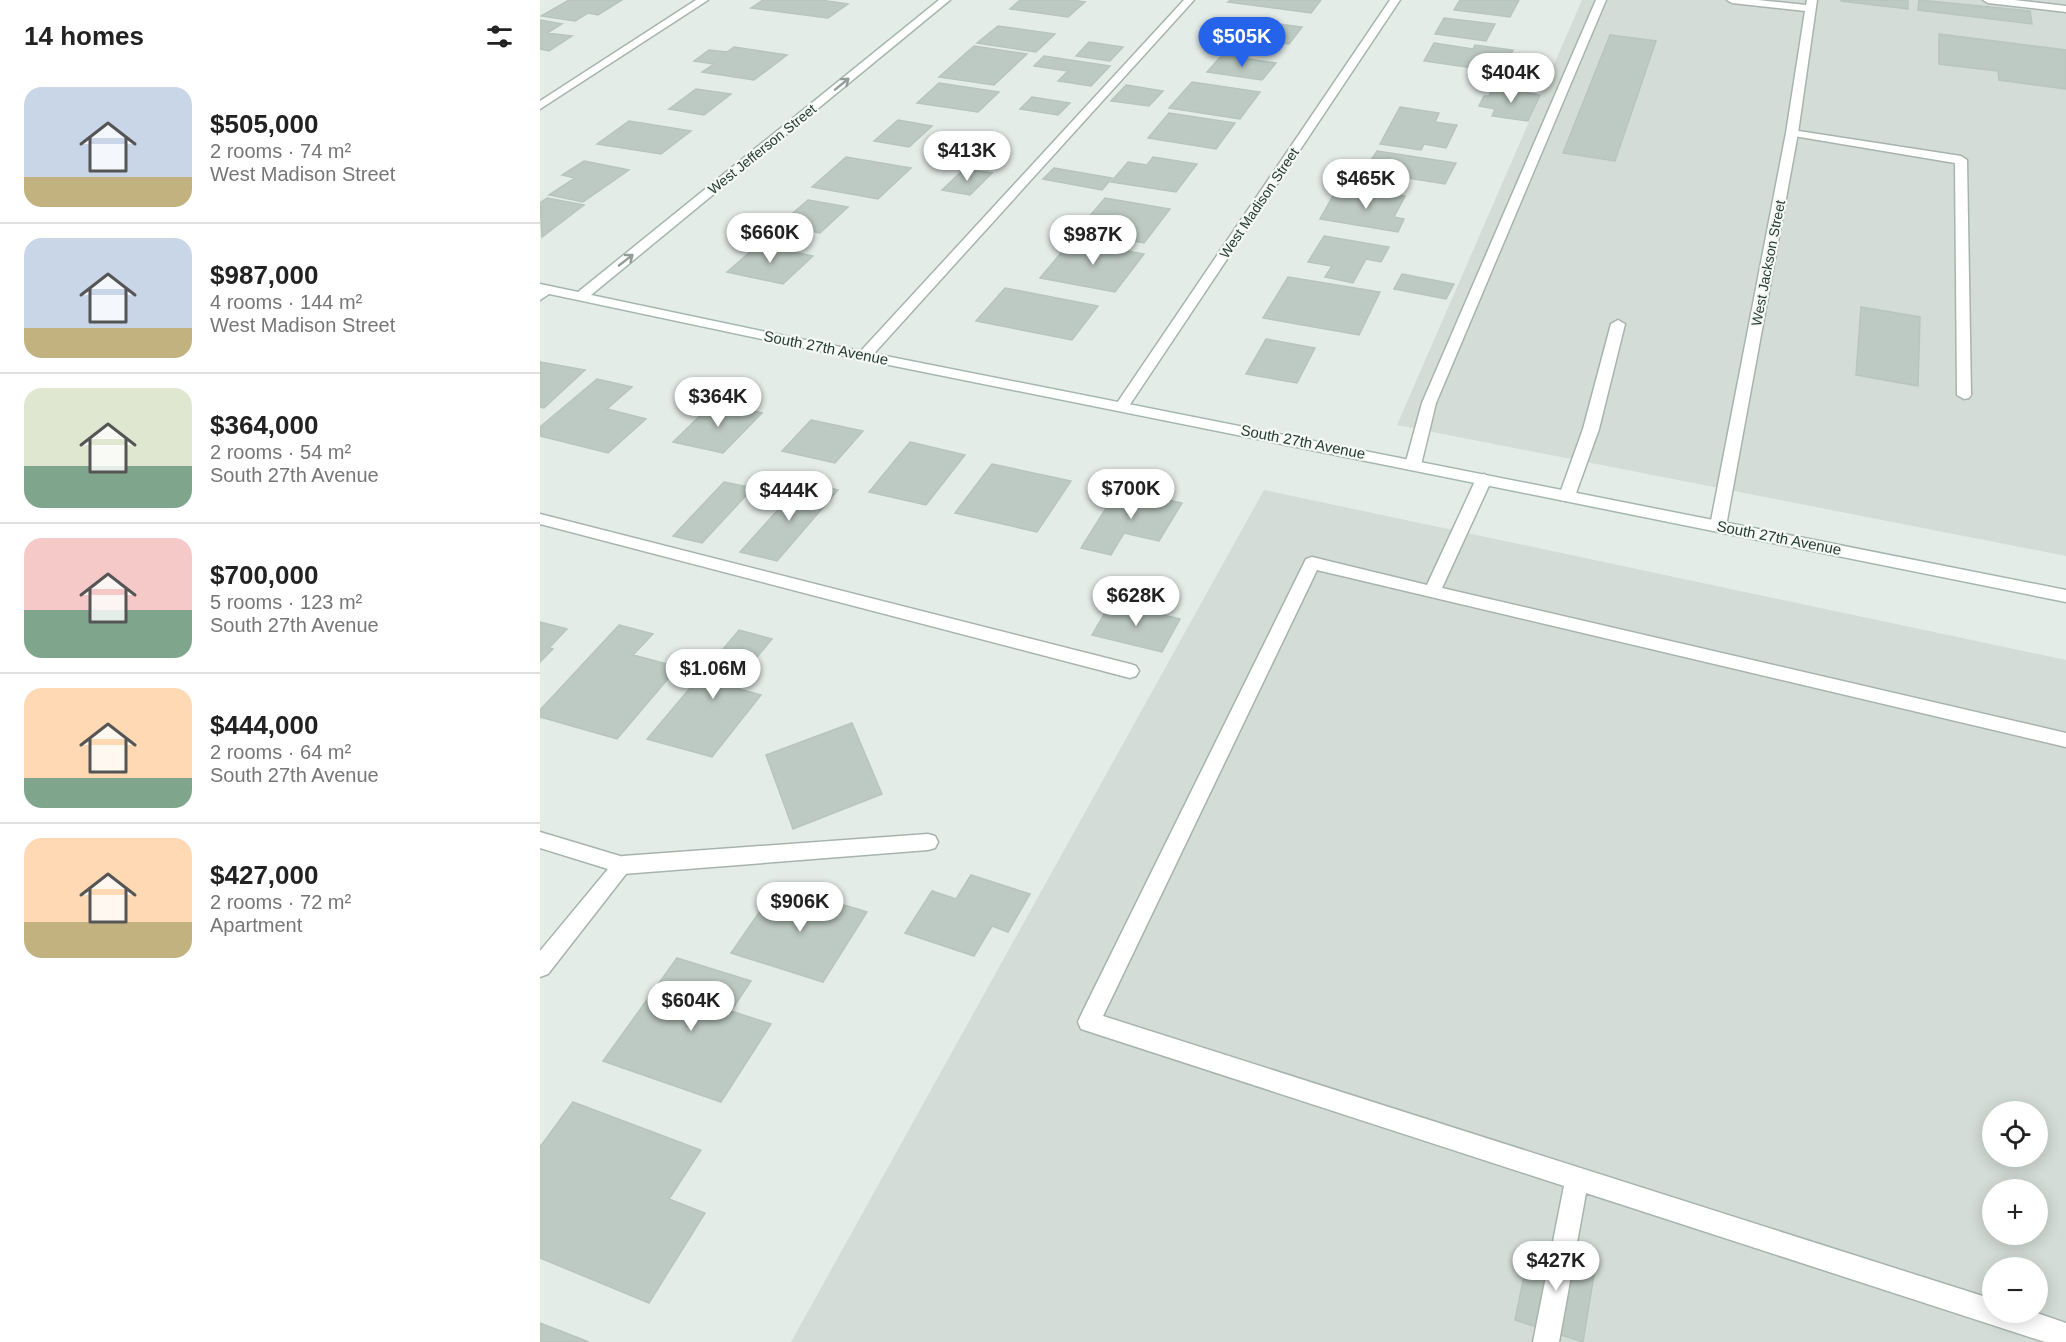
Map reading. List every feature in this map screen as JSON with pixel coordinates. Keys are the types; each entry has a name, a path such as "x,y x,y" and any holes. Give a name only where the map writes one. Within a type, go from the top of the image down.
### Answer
{"street":[{"path":"540,106 703,0"},
{"name":"West Jefferson Street","path":"580,297 945,0"},
{"path":"864,356 1189,0"},
{"name":"West Madison Street","path":"1122,406 1395,0"},
{"path":"1413,465 1429,404 1601,0"},
{"path":"1732,0 1812,5"},
{"path":"1988,0 2066,9"},
{"name":"West Jackson Street","path":"1718,526 1792,133 1812,5"},
{"path":"1792,133 1961,160 1964,395"},
{"name":"South 27th Avenue","path":"543,291 2066,596"},
{"path":"1567,496 1591,429 1618,324"},
{"path":"1432,592 1484,479"},
{"path":"540,519 1130,671"},
{"path":"1982,1308 1089,1022 1312,563 2066,740"},
{"path":"540,840 623,865 928,842"},
{"path":"540,967 623,865"},
{"path":"1546,1342 1577,1179"},
{"path":"2026,1323 2066,1336"}],"shaded area":[{"path":"1582,0 2066,0 2066,556 1397,425"},
{"path":"1264,490 2066,660 2066,1342 791,1342"}],"building":[{"path":"569,0 622,0 598,15 588,13 575,21 541,16"},
{"path":"763,0 820,0 848,4 828,18 751,8"},
{"path":"1020,0 1085,2 1068,17 1010,9"},
{"path":"1231,0 1321,0 1311,13 1228,2"},
{"path":"1460,0 1519,0 1510,17 1454,10"},
{"path":"1908,0 1908,9 1841,1"},
{"path":"1919,0 2030,11 2032,24 1918,10"},
{"path":"1444,18 1495,24 1486,41 1435,34"},
{"path":"540,20 562,24 547,33 572,36 549,51 540,49"},
{"path":"1257,21 1302,27 1289,44 1243,38"},
{"path":"998,26 1055,34 1036,52 977,43"},
{"path":"1939,34 2066,50 2066,89 1999,80 1998,71 1939,64"},
{"path":"1610,35 1656,41 1615,161 1563,153"},
{"path":"1089,42 1123,47 1110,61 1076,56"},
{"path":"1434,43 1473,49 1475,45 1513,50 1501,72 1424,61"},
{"path":"974,46 1027,54 994,85 939,77"},
{"path":"734,47 787,55 754,80 702,72 714,64 694,61 709,50 727,52"},
{"path":"1222,55 1276,63 1262,80 1207,72"},
{"path":"1044,56 1110,66 1091,86 1058,81 1068,71 1034,66"},
{"path":"1192,82 1260,92 1240,119 1169,108"},
{"path":"939,83 999,92 978,112 917,103"},
{"path":"1126,85 1163,91 1149,106 1111,101"},
{"path":"1493,88 1540,95 1528,121 1492,116 1495,109 1479,106 1484,96 1489,96"},
{"path":"696,89 731,94 704,115 669,109"},
{"path":"1032,97 1070,103 1058,115 1020,109"},
{"path":"1400,107 1439,113 1435,122 1457,125 1446,148 1424,144 1421,150 1380,144"},
{"path":"1169,113 1235,123 1216,149 1148,138"},
{"path":"898,120 932,126 909,147 874,141"},
{"path":"629,121 691,131 661,154 597,144"},
{"path":"1377,151 1456,163 1445,184 1364,171"},
{"path":"846,157 911,168 878,199 812,187"},
{"path":"1153,157 1197,164 1176,192 1111,182 1128,162 1147,165"},
{"path":"584,161 629,170 583,202 549,195 575,178 562,175"},
{"path":"1054,168 1112,178 1102,190 1043,179"},
{"path":"964,169 992,173 970,195 942,190"},
{"path":"1354,187 1405,196 1394,217 1404,219 1398,232 1320,219 1334,194 1348,197"},
{"path":"547,198 584,205 542,237 540,203"},
{"path":"1105,198 1170,209 1144,243 1077,231"},
{"path":"808,200 848,207 820,233 779,225"},
{"path":"1324,236 1389,247 1381,262 1366,259 1353,283 1325,277 1332,266 1308,262"},
{"path":"1071,241 1144,254 1115,292 1040,278"},
{"path":"758,245 813,256 783,284 727,272"},
{"path":"1402,274 1454,284 1446,299 1394,289"},
{"path":"1288,277 1380,292 1359,335 1263,318"},
{"path":"1005,288 1098,306 1072,340 976,321"},
{"path":"1861,307 1920,317 1918,386 1856,375"},
{"path":"1266,339 1315,348 1297,383 1246,374"},
{"path":"540,362 585,370 544,408 540,407"},
{"path":"597,379 632,387 607,409 646,419 608,453 540,436 540,427"},
{"path":"714,402 762,413 723,453 673,442"},
{"path":"811,420 863,431 835,463 782,451"},
{"path":"910,442 965,455 926,505 869,492"},
{"path":"992,464 1071,481 1037,532 955,513"},
{"path":"724,482 753,488 702,543 673,536"},
{"path":"803,482 838,490 777,561 740,552"},
{"path":"1118,489 1182,503 1159,541 1124,533 1111,555 1081,548"},
{"path":"1111,602 1180,619 1162,652 1092,635"},
{"path":"540,622 567,629 549,648 553,649 540,662"},
{"path":"619,625 653,634 633,655 678,667 617,739 540,717 540,710"},
{"path":"739,630 772,639 732,687 761,695 712,757 647,739"},
{"path":"852,723 882,794 793,829 766,755"},
{"path":"971,875 1030,894 1008,932 992,926 974,956 905,933 932,891 956,899"},
{"path":"778,885 867,912 823,982 731,953"},
{"path":"677,958 751,981 731,1011 771,1024 721,1102 603,1061"},
{"path":"573,1102 701,1150 669,1199 705,1213 649,1303 540,1258 540,1147"},
{"path":"1531,1242 1596,1263 1583,1342 1515,1320"},
{"path":"540,1323 589,1342 540,1342"}]}
